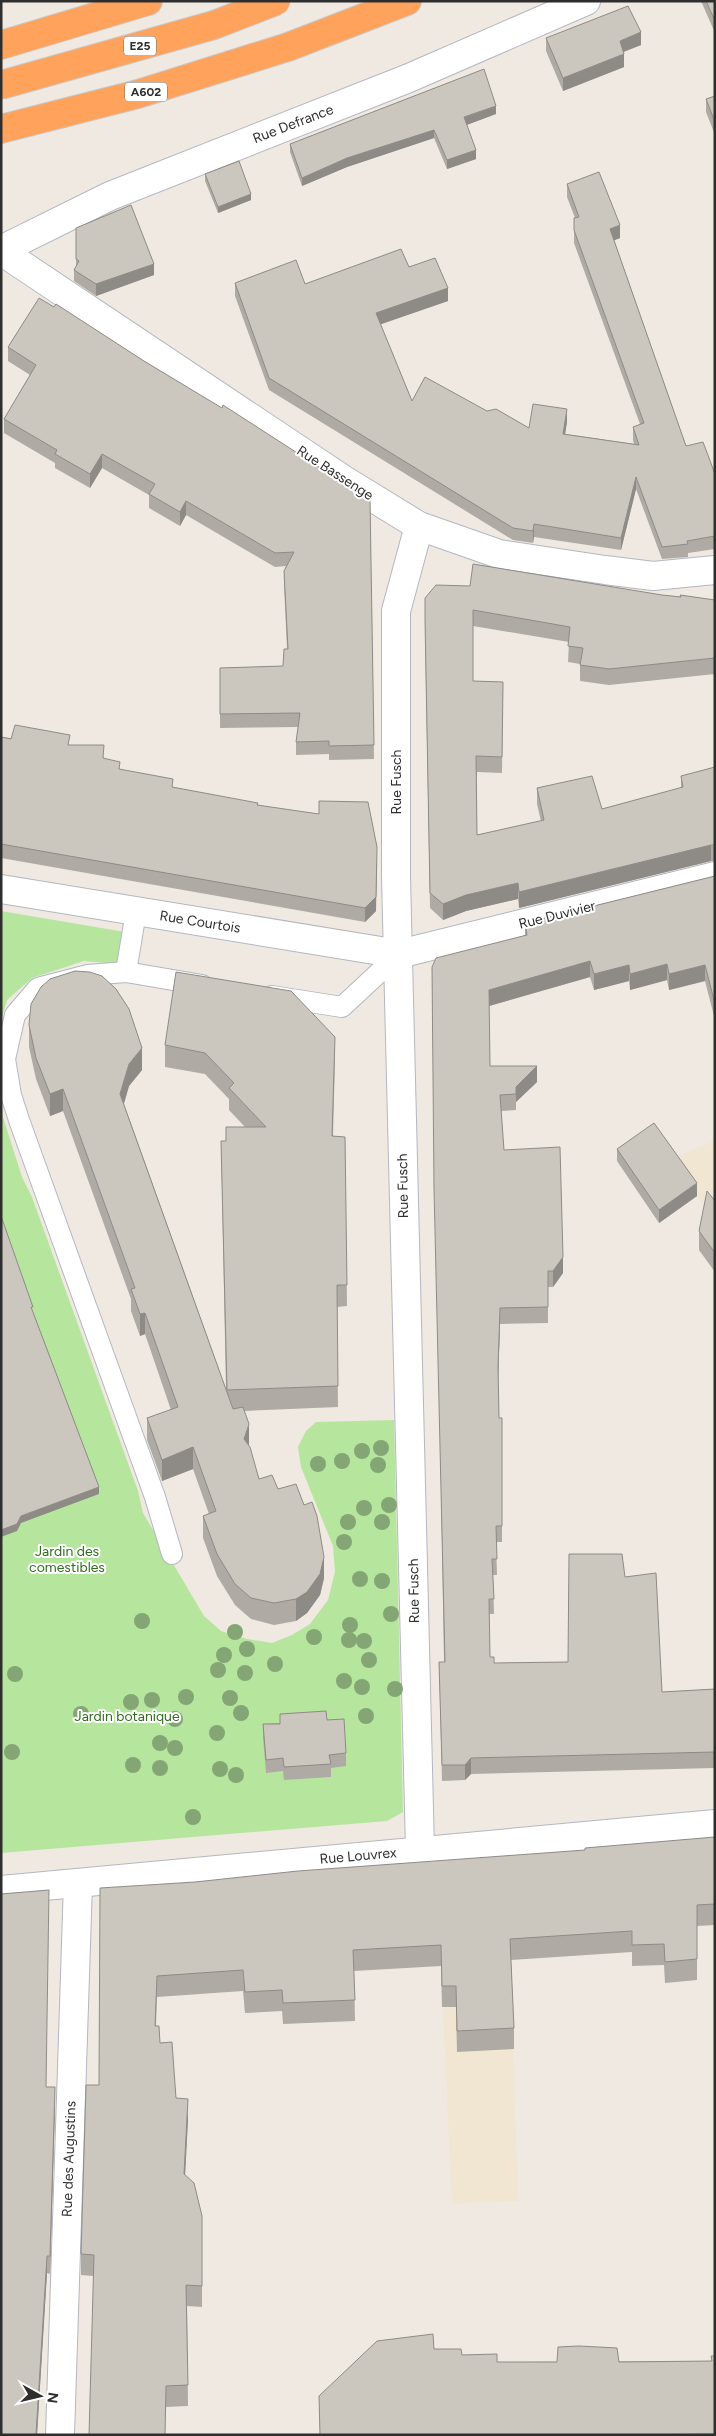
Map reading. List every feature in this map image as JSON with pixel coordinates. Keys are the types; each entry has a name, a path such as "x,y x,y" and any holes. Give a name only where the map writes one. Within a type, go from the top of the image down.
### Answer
{"highway":[{"path":"1,45 148,1"},
{"name":"E25","path":"1,85 214,25 276,1"},
{"name":"A602","path":"288,47 382,1"},
{"name":"A602","path":"1,129 138,94 288,47 407,1"}],"street":[{"name":"Rue Defrance","path":"1,250 110,196 410,78 586,1"},
{"name":"Rue Bassenge","path":"1,250 344,480 420,526 499,554 605,570 653,576 715,570"},
{"name":"Rue Fusch","path":"420,526 396,610 399,954 420,1850"},
{"name":"Rue Duvivier","path":"399,954 715,876"},
{"name":"Rue Courtois","path":"1,890 399,954"},
{"name":"Rue Louvrex","path":"1,1890 715,1824"},
{"name":"Rue des Augustins","path":"60,2435 78,1883"}],"lane":[{"path":"126,972 136,912"},
{"path":"253,993 342,1007 399,954"},
{"path":"172,1554 155,1497 19,1120 11,1095 5,1059 14,1015 38,988 88,975 126,972 224,988"}],"shaded area":[{"path":"715,1141 715,1220 671,1159"},
{"path":"441,1966 511,1982 518,2201 452,2204"}],"green space":[{"path":"1,911 125,932 119,964 84,961 32,978 7,1000 1,1021"},
{"name":"Jardin botanique","path":"1,1111 22,1177 32,1197 138,1491 143,1513 204,1616 221,1631 247,1639 272,1643 292,1635 310,1624 328,1600 335,1572 333,1546 301,1467 298,1447 306,1431 316,1422 394,1420 403,1812 387,1821 1,1853"}],"building":[{"path":"706,1 715,1 715,21"},
{"path":"628,6 641,32 620,41 624,54 563,78 546,38"},
{"path":"484,69 496,106 464,117 476,150 447,160 434,130 347,158 302,178 290,144"},
{"path":"715,96 715,122 706,99"},
{"path":"239,161 251,194 218,207 205,174"},
{"path":"599,172 620,225 610,229 686,446 703,442 715,474 715,536 687,541 688,544 662,547 636,477 621,538 534,524 533,531 513,528 269,378 235,283 296,260 305,284 401,249 409,267 435,258 448,288 376,313 412,401 425,377 487,411 496,409 529,428 533,404 567,409 563,434 639,445 633,427 644,423 574,230 574,218 579,217 567,184"},
{"path":"131,205 154,264 96,284 74,270 79,261 76,259 76,228"},
{"path":"39,298 54,307 56,304 144,361 222,408 223,405 370,500 374,745 329,746 329,741 296,742 300,713 220,714 220,668 283,666 284,649 288,649 284,571 294,552 275,553 186,501 180,512 149,494 155,484 102,454 90,474 55,454 57,450 4,419 36,365 8,347"},
{"path":"473,564 662,595 681,597 680,595 715,600 715,658 609,669 580,665 583,648 568,646 570,627 473,610 473,681 503,682 502,757 476,756 477,835 544,820 537,788 592,776 602,809 683,787 681,776 715,767 715,845 519,892 518,883 466,895 443,904 430,893 425,598 436,585 470,586"},
{"path":"15,725 70,735 68,745 104,745 103,758 120,762 119,769 173,779 172,787 258,803 257,805 319,814 319,801 368,802 377,847 376,897 365,908 1,844 1,737 11,739"},
{"path":"715,876 715,1004 705,965 669,974 667,964 630,974 629,965 594,974 590,961 489,990 490,1066 537,1066 516,1087 516,1094 500,1095 504,1150 560,1147 563,1257 553,1271 548,1271 548,1307 500,1308 498,1367 499,1418 502,1418 502,1526 496,1526 497,1559 492,1559 494,1599 489,1599 490,1657 494,1657 494,1663 568,1662 569,1554 622,1554 625,1577 656,1573 662,1692 715,1689 715,1758 714,1752 471,1758 465,1765 442,1765 439,1662 445,1662 434,1188 432,967 436,958 527,935 525,923"},
{"path":"75,971 90,972 102,976 116,989 129,1009 142,1048 129,1064 120,1094 233,1409 243,1407 249,1424 244,1439 250,1447 259,1479 272,1475 278,1489 296,1484 304,1505 312,1502 317,1516 324,1557 320,1574 307,1592 296,1599 274,1603 251,1598 235,1584 217,1554 203,1516 216,1511 193,1447 162,1460 147,1418 178,1407 145,1313 140,1314 131,1289 135,1288 63,1089 50,1094 36,1058 29,1025 31,1004 41,987 50,979"},
{"path":"176,972 291,991 335,1037 332,1136 345,1137 347,1285 337,1285 338,1386 227,1390 221,1141 226,1141 226,1127 266,1127 229,1088 234,1083 205,1053 165,1045"},
{"path":"654,1123 697,1183 659,1210 617,1149"},
{"path":"707,1191 715,1201 715,1253 699,1231"},
{"path":"1,1216 33,1307 31,1307 99,1487 21,1516 17,1524 1,1530"},
{"path":"326,1711 327,1720 344,1719 346,1753 329,1755 331,1764 284,1767 283,1758 266,1760 263,1724 280,1724 280,1714"},
{"path":"715,1837 715,1904 697,1905 697,1959 665,1962 664,1944 632,1945 632,1931 510,1939 514,2028 457,2031 456,1986 442,1986 441,1945 353,1950 355,2000 283,2003 282,1990 245,1992 243,1970 157,1976 155,2026 159,2026 160,2043 172,2042 176,2098 188,2099 184,2174 194,2183 202,2216 202,2286 186,2285 188,2385 166,2386 165,2435 89,2435 94,2255 81,2254 86,2085 99,2085 100,1888 585,1850 585,1848"},
{"path":"49,1890 46,2087 55,2087 50,2256 47,2256 36,2435 1,2435 1,1894"},
{"path":"433,2334 434,2349 461,2349 462,2355 497,2354 497,2362 557,2362 558,2347 579,2346 617,2348 619,2362 712,2361 711,2356 715,2356 715,2434 320,2435 319,2396 377,2341"}],"park label":[{"name":"Jardin des comestibles","path":"67,1559"}]}
